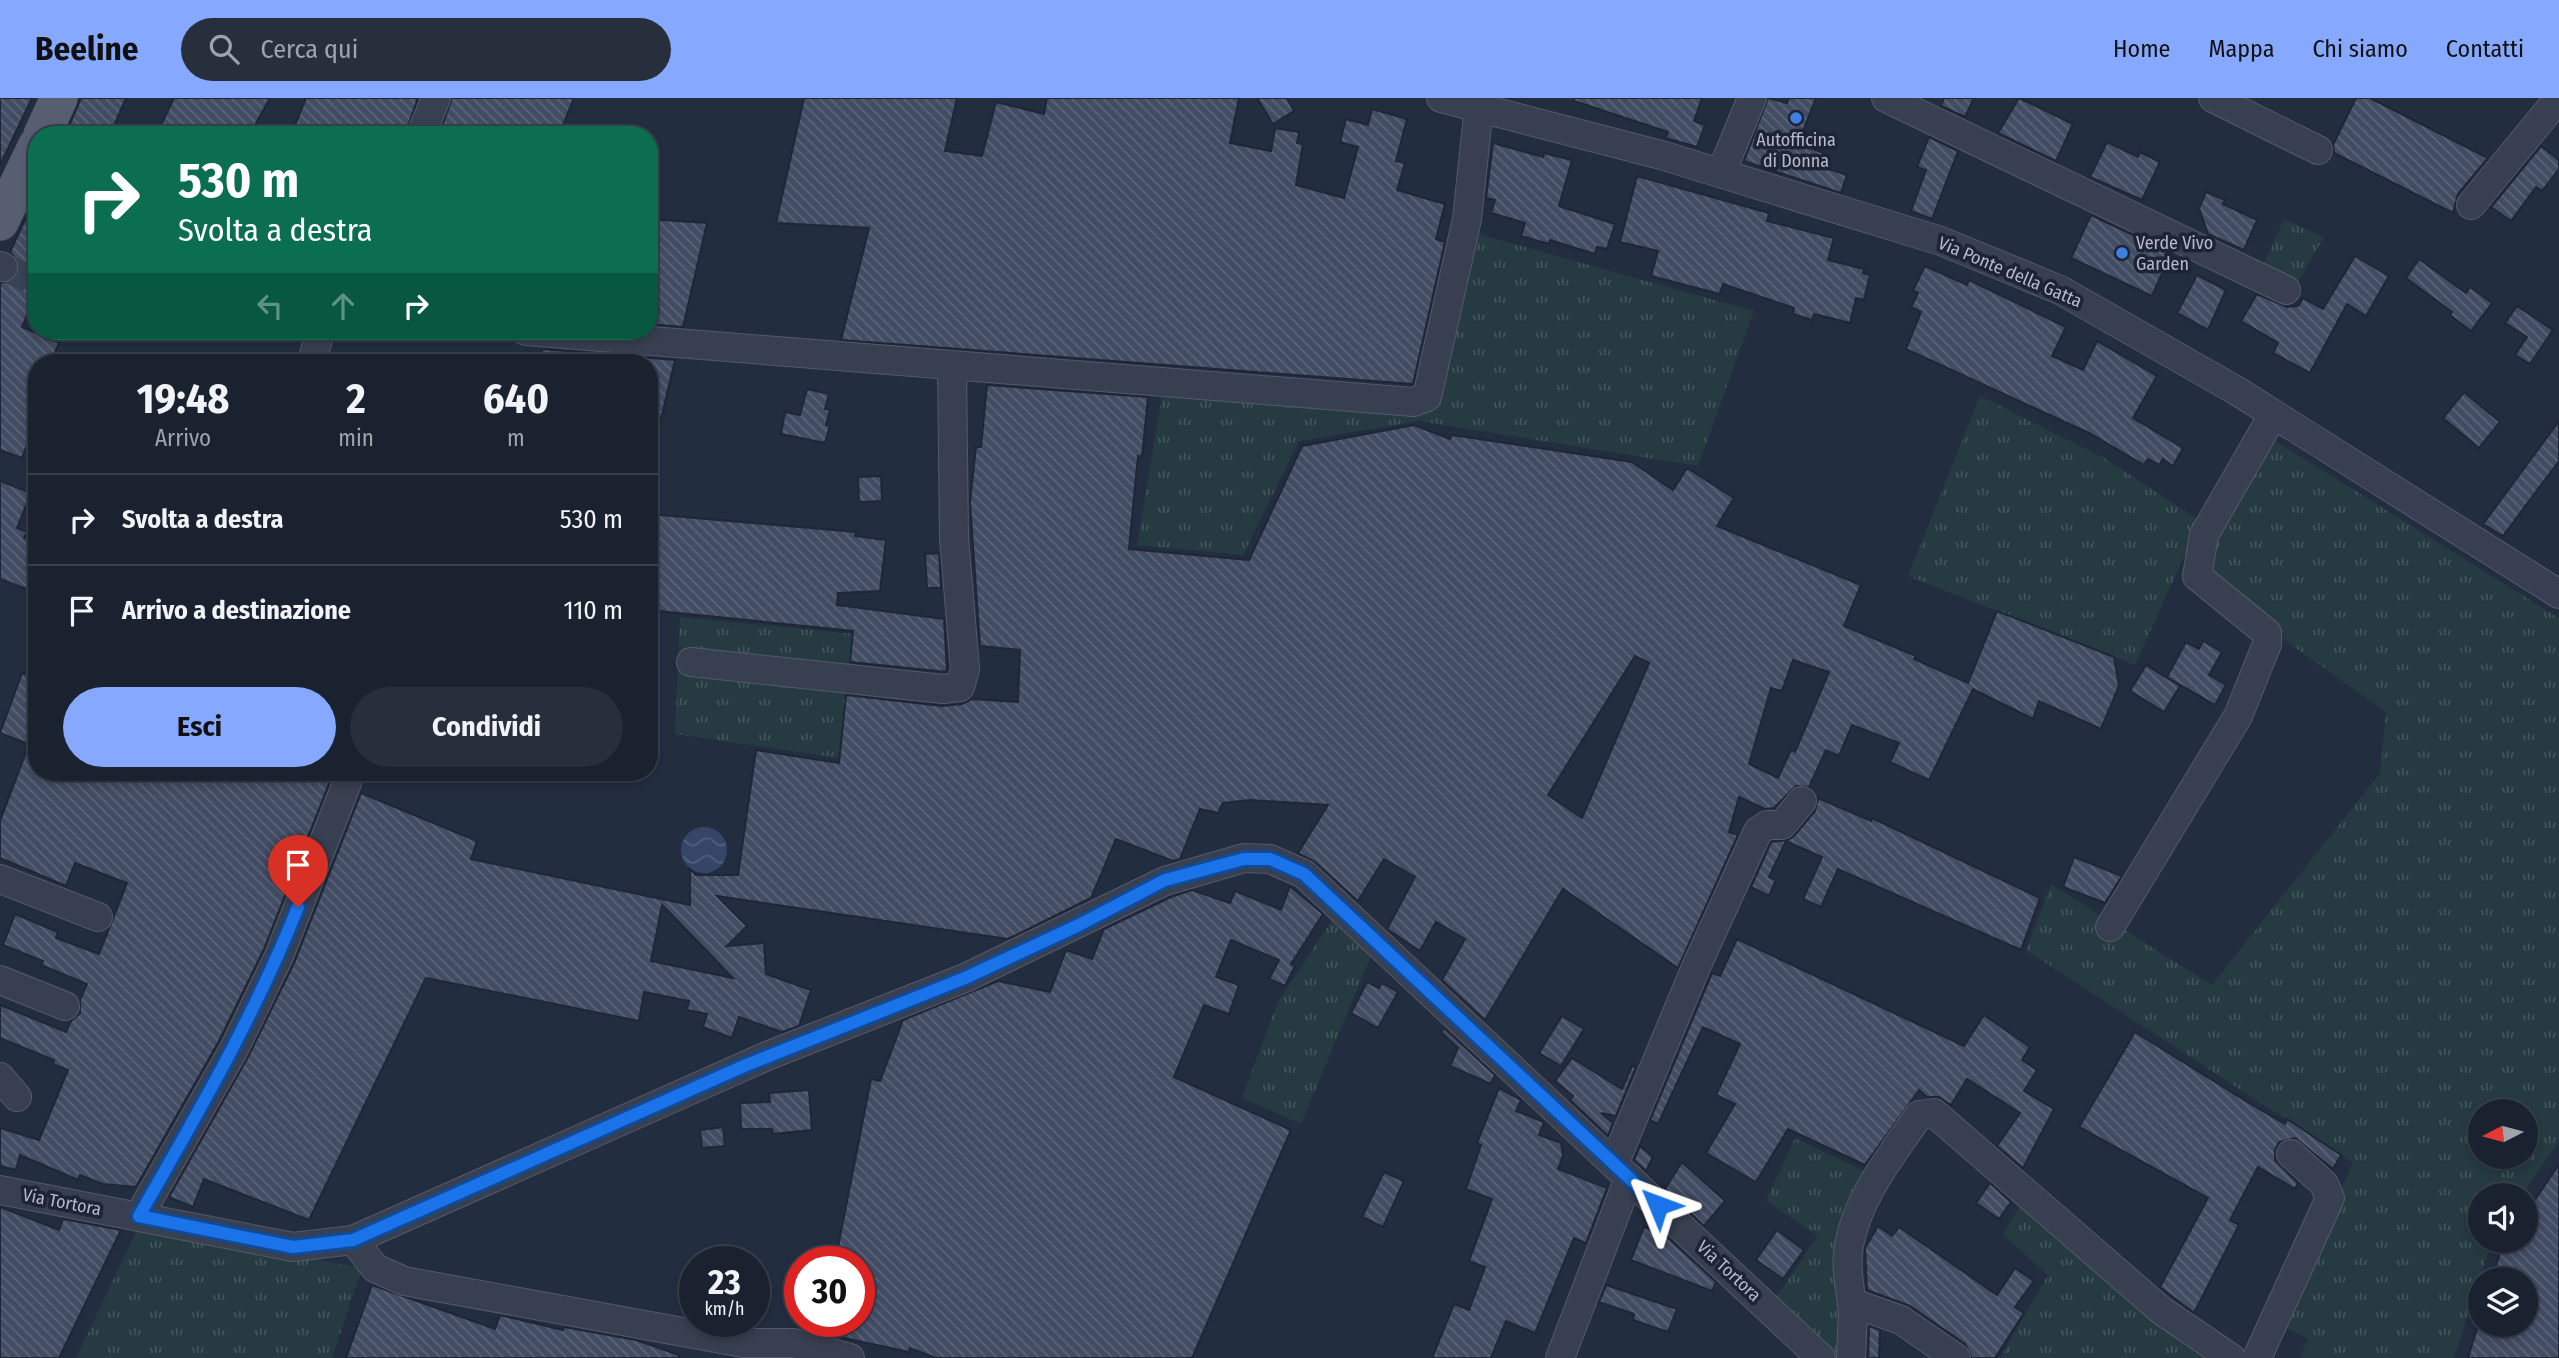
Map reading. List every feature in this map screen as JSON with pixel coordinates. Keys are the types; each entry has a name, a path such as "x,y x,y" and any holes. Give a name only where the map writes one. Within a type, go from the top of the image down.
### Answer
{"main road":[{"path":"46,126 60,98"},
{"path":"0,222 28,164"}],"street":[{"path":"425,126 436,98"},
{"name":"Via Ponte della Gatta","path":"1441,98 1479,106 1547,111 1721,173 1941,241 2048,285 2237,391 2559,594"},
{"path":"1721,173 1752,98"},
{"path":"1886,98 2286,290"},
{"path":"2213,98 2318,150"},
{"path":"2471,205 2559,98"},
{"path":"636,340 1413,402 1427,397 1466,219 1479,106"},
{"path":"691,662 943,689 960,687 965,669 954,538 952,366"},
{"path":"2110,927 2238,716 2267,644 2267,633 2197,576 2204,535 2273,415"},
{"path":"139,1216 234,1049 279,956 347,783"},
{"path":"1560,1358 1622,1171 1696,967 1758,831 1767,825 1782,825 1802,801"},
{"name":"Via Tortora","path":"0,1190 63,1205 139,1216 293,1247 353,1240 742,1067 965,978 1079,925 1165,880 1244,859 1270,859 1304,874 1821,1358"},
{"path":"0,879 98,917"},
{"path":"0,980 65,1006"},
{"path":"1852,1358 1853,1311 1848,1275 1849,1246 1857,1217 1873,1184 1919,1115 1934,1113 2162,1311 2231,1358"},
{"path":"2257,1358 2330,1198 2324,1184 2291,1154"},
{"path":"353,1240 375,1268 404,1281 740,1350 794,1343 850,1358"},
{"path":"1853,1311 1861,1306 1900,1320 1956,1358"}],"green space":[{"path":"2284,219 2324,237 2296,286 2262,268"},
{"path":"1471,232 1754,311 1698,466 1419,421 1299,441 1243,555 1137,545 1163,390 1419,409"},
{"path":"1980,396 2106,459 2200,521 2135,665 1908,576"},
{"path":"2266,435 2559,618 2559,1141 2530,1183 2468,1183 2468,1253 2488,1253 2484,1267 2468,1267 2468,1315 2454,1358 2300,1358 2308,1339 2281,1325 2353,1163 2026,950 2051,884 2212,985 2380,773 2386,712 2290,644 2207,572 2205,549"},
{"path":"680,617 852,634 840,758 675,734"},
{"path":"1334,917 1371,956 1301,1124 1242,1098 1277,1004"},
{"path":"1795,1138 1872,1175 1837,1358 1775,1299 1818,1236 1766,1201"},
{"path":"2026,1195 2211,1358 2000,1358 2048,1275 2003,1235"},
{"path":"139,1226 362,1268 332,1358 76,1358"}],"water":[{"path":"704,827 720,834 727,850 720,866 704,873 688,866 681,850 688,834"}],"building":[{"path":"0,98 32,98 0,165"},
{"path":"81,98 126,98 114,126 69,126"},
{"path":"174,98 270,98 256,123 261,126 160,126"},
{"path":"306,98 418,98 408,126 295,126"},
{"path":"452,98 574,98 563,126 442,126"},
{"path":"804,98 957,98 945,151 982,156 996,102 1044,114 1047,98 1239,98 1230,143 1271,151 1275,128 1299,132 1297,143 1303,144 1296,185 1344,198 1358,147 1340,142 1346,119 1368,125 1372,109 1407,119 1396,161 1405,163 1397,190 1445,204 1436,239 1445,242 1413,384 841,340 869,228 776,223"},
{"path":"1257,98 1287,98 1294,111 1273,124"},
{"path":"1574,98 1702,98 1694,121 1705,125 1697,147 1666,138 1668,132 1574,101"},
{"path":"1768,98 1787,103 1789,98 1816,98 1798,144 1824,153 1820,166 1847,175 1841,193 1744,161"},
{"path":"1944,98 1974,98 1965,117 1941,106"},
{"path":"2019,98 2073,124 2056,161 1998,133"},
{"path":"2356,98 2370,98 2488,158 2458,194 2453,213 2334,153 2333,145"},
{"path":"1929,137 1958,151 1932,219 1911,211 1926,170 1917,167"},
{"path":"2107,142 2138,157 2140,152 2160,162 2142,200 2090,177"},
{"path":"1493,143 1543,157 1544,153 1572,160 1559,206 1615,224 1607,249 1597,247 1595,254 1550,240 1549,244 1521,236 1525,223 1491,213 1495,200 1486,198"},
{"path":"2541,146 2559,160 2559,169 2542,191 2536,187 2511,221 2491,207"},
{"path":"1637,176 1769,213 1767,221 1834,238 1828,260 1864,269 1863,273 1870,275 1864,300 1856,298 1850,323 1814,314 1812,320 1793,314 1794,308 1723,284 1720,294 1651,276 1658,251 1620,242"},
{"path":"2206,192 2225,200 2223,204 2257,220 2244,250 2208,234 2199,208"},
{"path":"28,213 28,313 22,327 28,330 28,340 52,340 59,343 54,354 28,354 28,442 22,458 0,450 0,283 13,280 18,273 19,263 10,252"},
{"name":"Verde Vivo Garden","path":"2091,215 2171,253 2152,296 2071,258"},
{"path":"658,220 707,223 683,327 658,325"},
{"path":"2355,256 2389,276 2366,316 2347,304 2310,373 2273,353 2278,343 2241,321 2257,294 2287,307 2298,306 2303,298 2323,309"},
{"path":"2419,259 2466,293 2470,287 2492,303 2471,331 2450,315 2452,312 2406,278"},
{"path":"1925,266 1967,285 1969,280 2066,327 2052,356 2083,370 2097,341 2157,376 2133,418 2183,448 2173,466 2163,459 2159,465 2148,459 2144,465 2089,433 1906,349 1921,312 1911,307 1918,293 1913,290"},
{"path":"2197,275 2226,290 2208,330 2177,313"},
{"path":"2517,306 2553,330 2530,364 2515,355 2527,337 2505,323"},
{"path":"542,349 602,354 542,354"},
{"path":"658,359 675,360 658,432"},
{"path":"987,385 1148,397 1142,457 1138,456 1129,549 1249,560 1302,446 1414,425 1450,439 1452,435 1632,462 1673,490 1687,468 1734,498 1717,526 1861,585 1844,626 1916,656 1914,659 1968,683 1997,611 2114,657 2119,686 2101,729 2039,701 2033,719 1973,689 1929,780 1890,762 1899,743 1852,725 1839,756 1826,750 1809,787 1796,786 1774,808 1765,809 1739,797 1729,832 1738,835 1678,968 1563,889 1485,1020 1442,980 1465,939 1436,922 1420,951 1387,929 1415,877 1384,859 1358,901 1315,862 1298,853 1328,805 1250,800 1223,803 1218,813 1200,809 1180,859 1173,861 1116,839 1091,898 1008,939 717,896 747,926 727,946 764,943 766,974 811,990 799,1026 782,1032 739,1017 732,1038 703,1027 707,1014 687,1010 689,1001 644,992 639,1021 426,978 309,1220 204,1179 193,1207 169,1197 248,1057 294,963 361,793 477,841 471,859 690,905 690,869 696,875 738,875 756,750 839,763 846,695 942,706 962,704 972,699 1018,702 1020,650 980,646 970,502 976,447 981,447","holes":["1635,656 1649,663 1582,818 1548,795","1793,660 1829,672 1795,752 1791,750 1778,778 1749,764 1771,688 1782,691","662,905 733,978 651,961"]},
{"path":"807,389 829,394 825,409 830,410 826,425 830,426 825,443 781,434 785,412 800,415"},
{"path":"2464,392 2500,422 2479,448 2443,418"},
{"path":"2559,421 2559,461 2503,536 2483,524"},
{"path":"881,476 882,501 859,502 858,477"},
{"path":"0,481 28,492 28,500 17,528 27,532 24,538 28,539 28,590 0,579"},
{"path":"658,515 856,532 855,536 886,540 880,591 838,593 837,605 944,619 947,672 850,662 853,631 658,611"},
{"path":"939,553 941,588 927,588 925,554"},
{"path":"2203,641 2222,652 2209,675 2226,685 2215,705 2167,677 2186,642 2199,649"},
{"path":"2146,665 2180,686 2164,712 2130,691"},
{"path":"22,673 28,675 28,744 0,733"},
{"path":"28,747 28,781 330,781 264,949 219,1041 136,1187 103,1184 80,1175 78,1180 20,1155 16,1170 0,1166 0,1128 39,1140 68,1070 53,1064 54,1060 0,1038 0,1005 66,1032 71,1021 80,1013 80,1000 87,984 41,965 43,961 3,945 15,914 58,932 56,938 99,954 127,883 75,863 66,886 0,858 0,821"},
{"path":"1818,798 1871,821 1872,818 2040,898 2021,950 1838,869 1821,907 1803,899 1822,857 1786,841 1769,877 1776,880 1769,896 1751,887 1771,842 1788,840 1794,836 1815,811"},
{"path":"2074,857 2122,876 2105,903 2063,887"},
{"path":"1290,886 1323,914 1291,964 1295,966 1285,986 1269,979 1279,960 1231,940 1216,977 1239,985 1229,1014 1204,1005 1174,1077 1291,1130 1192,1358 936,1358 910,1348 909,1352 840,1337 875,1337 875,1246 838,1246 871,1079 880,1081 903,1020 998,981 1050,992 1066,950 1092,959 1104,929 1171,897 1192,890 1230,903 1235,891 1281,910"},
{"path":"1737,939 1964,1046 1984,1015 2030,1047 2022,1060 2037,1070 2024,1091 2054,1109 2023,1168 1997,1146 2020,1113 1967,1079 1951,1105 1939,1097 1927,1097 1919,1090 1865,1165 1788,1129 1756,1182 1706,1153 1735,1104 1716,1095 1740,1044 1703,1027 1658,1124 1650,1120 1712,973 1720,976"},
{"path":"1367,982 1379,988 1382,983 1398,992 1378,1028 1351,1013"},
{"path":"1562,1016 1584,1029 1561,1066 1539,1053"},
{"path":"1444,1028 1495,1075 1491,1084 1450,1066 1458,1048 1441,1032"},
{"path":"2135,1032 2285,1124 2287,1119 2341,1155 2333,1169 2295,1138 2279,1142 2275,1150 2275,1160 2298,1183 2295,1189 2258,1167 2230,1220 2239,1225 2194,1313 2160,1287 2208,1198 2079,1127"},
{"path":"1572,1058 1622,1089 1632,1066 1636,1067 1616,1116 1601,1113 1613,1123 1608,1136 1570,1100 1573,1096 1555,1081"},
{"path":"1499,1088 1521,1100 1516,1111 1544,1122 1539,1135 1561,1143 1563,1155 1558,1169 1607,1188 1586,1243 1574,1238 1535,1333 1506,1321 1491,1358 1432,1358 1454,1304 1469,1310 1485,1267 1469,1261 1492,1199 1466,1189 1481,1145 1477,1143"},
{"path":"809,1090 812,1130 773,1134 772,1129 741,1129 740,1103 770,1102 769,1093"},
{"path":"723,1127 725,1146 702,1148 700,1130"},
{"path":"1640,1146 1653,1157 1646,1171 1634,1160"},
{"path":"1682,1162 1725,1201 1704,1226 1665,1189"},
{"path":"2559,1164 2559,1358 2468,1358 2474,1337 2538,1337 2538,1267 2496,1267 2500,1253 2538,1253 2538,1196"},
{"path":"1384,1172 1404,1181 1383,1227 1362,1217"},
{"path":"1990,1183 2011,1202 1999,1219 1976,1203"},
{"path":"0,1207 59,1230 63,1219 121,1230 59,1358 0,1358"},
{"path":"1878,1226 1892,1236 1899,1227 1997,1295 2015,1268 2034,1281 2015,1307 2024,1313 1995,1358 1972,1358 1965,1344 1910,1306 1867,1290 1865,1248"},
{"path":"1644,1227 1666,1236 1716,1282 1712,1291 1631,1260"},
{"path":"1777,1230 1804,1250 1783,1279 1756,1260"},
{"path":"372,1285 495,1329 500,1315 563,1330 564,1327 636,1340 679,1355 679,1358 346,1358"},
{"path":"1606,1285 1677,1309 1668,1332 1633,1320 1634,1314 1599,1302"},
{"path":"1869,1326 1880,1330 1879,1358 1868,1358"}],"tunnel":[{"path":"3,267 28,278"}],"place":[{"name":"Autofficina di Donna","path":"1796,118"},
{"name":"Verde Vivo Garden","path":"2122,253"}],"route":[{"path":"298,907 279,956 234,1049 139,1216 293,1247 353,1240 629,1115 841,1025 965,978 1128,901 1165,880 1244,859 1270,859 1304,874 1658,1205"}]}
